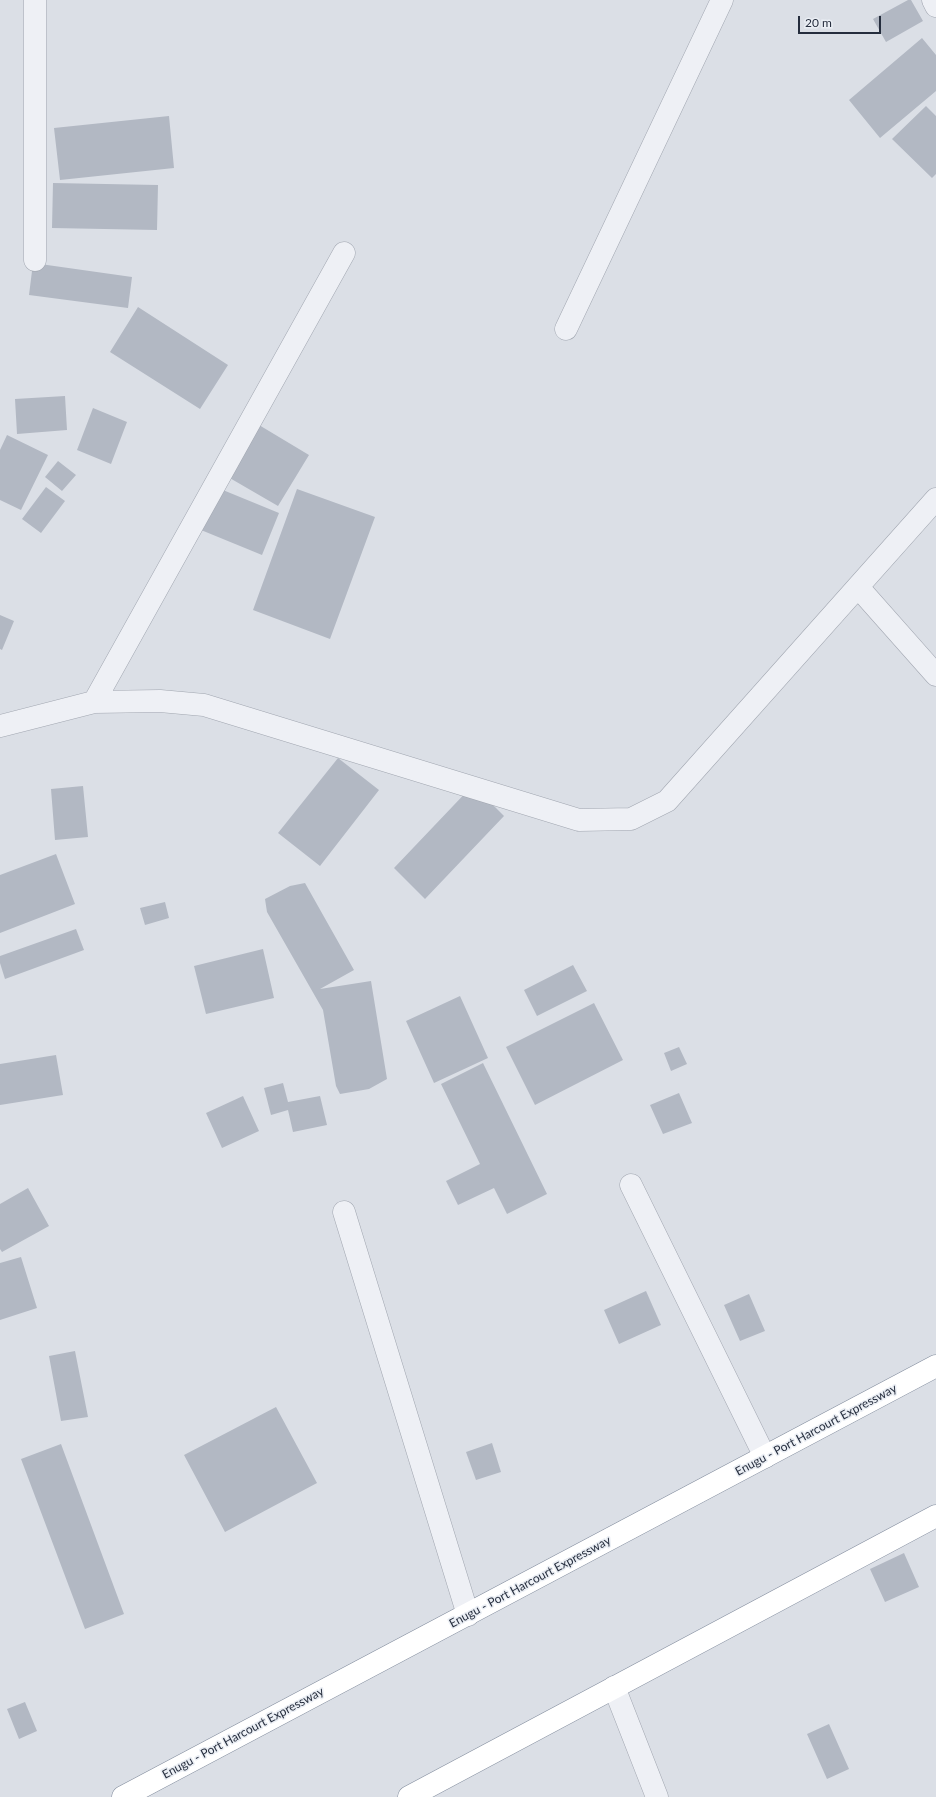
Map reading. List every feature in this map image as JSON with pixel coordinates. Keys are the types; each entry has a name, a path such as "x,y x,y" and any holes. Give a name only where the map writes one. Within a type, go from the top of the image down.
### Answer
{"highway":[{"name":"Enugu - Port Harcourt Expressway","path":"123,1797 936,1366"},
{"path":"420,1795 614,1687 936,1516"}],"street":[{"path":"35,0 35,260"},
{"path":"566,329 722,0"},
{"path":"933,0 936,6"},
{"path":"94,702 344,253"},
{"path":"0,726 94,702 160,701 204,705 579,820 631,819 667,802 936,499"},
{"path":"858,587 936,675"},
{"path":"631,1185 765,1457"},
{"path":"344,1212 468,1615"},
{"path":"614,1687 657,1797"}],"building":[{"path":"908,0 911,0 923,21 886,42 873,19"},
{"path":"922,38 936,55 936,91 880,138 849,100"},
{"path":"926,106 936,116 936,174 932,178 892,139"},
{"path":"169,116 174,168 60,180 54,128"},
{"path":"53,183 158,185 157,230 52,228"},
{"path":"33,263 132,277 128,308 29,295"},
{"path":"138,307 228,365 200,409 110,352"},
{"path":"65,396 67,430 17,434 15,399"},
{"path":"93,408 127,422 111,464 77,450"},
{"path":"259,425 309,455 278,506 228,477"},
{"path":"7,435 48,455 21,510 0,500 0,450"},
{"path":"58,461 76,475 62,491 45,477"},
{"path":"46,487 65,501 41,533 22,519"},
{"path":"218,488 279,513 262,555 201,530"},
{"path":"297,489 375,517 330,639 253,610"},
{"path":"0,615 14,621 2,650 0,649"},
{"path":"338,758 379,790 320,866 278,833"},
{"path":"473,785 504,816 425,899 394,868"},
{"path":"83,786 88,837 55,840 51,789"},
{"path":"56,854 75,904 0,933 0,875"},
{"path":"305,883 354,970 320,989 371,981 387,1079 369,1089 340,1094 336,1086 323,1010 267,912 265,899 290,886"},
{"path":"165,902 169,918 145,925 140,908"},
{"path":"76,929 84,950 5,979 0,963 0,956"},
{"path":"263,949 274,998 206,1014 194,966"},
{"path":"573,965 587,991 537,1016 524,990"},
{"path":"460,996 488,1058 434,1083 406,1021"},
{"path":"594,1003 623,1060 535,1105 506,1047"},
{"path":"679,1047 687,1064 671,1071 664,1053"},
{"path":"56,1055 63,1095 0,1105 0,1064"},
{"path":"483,1063 547,1194 507,1214 494,1188 458,1205 446,1181 480,1164 441,1084"},
{"path":"283,1083 288,1102 320,1096 327,1125 293,1132 288,1110 271,1115 264,1088"},
{"path":"679,1093 692,1123 663,1134 650,1105"},
{"path":"243,1096 259,1131 222,1148 206,1113"},
{"path":"28,1188 49,1226 2,1252 0,1249 0,1204"},
{"path":"21,1257 37,1308 0,1320 0,1263"},
{"path":"646,1291 661,1325 619,1344 604,1310"},
{"path":"749,1294 765,1331 740,1341 724,1305"},
{"path":"75,1351 88,1417 61,1421 49,1356"},
{"path":"276,1407 317,1483 225,1532 184,1455"},
{"path":"492,1443 501,1472 476,1480 466,1452"},
{"path":"61,1444 124,1614 85,1629 21,1459"},
{"path":"904,1553 919,1587 885,1602 870,1569"},
{"path":"25,1702 37,1731 19,1739 7,1709"},
{"path":"829,1724 849,1769 827,1779 807,1734"}]}
